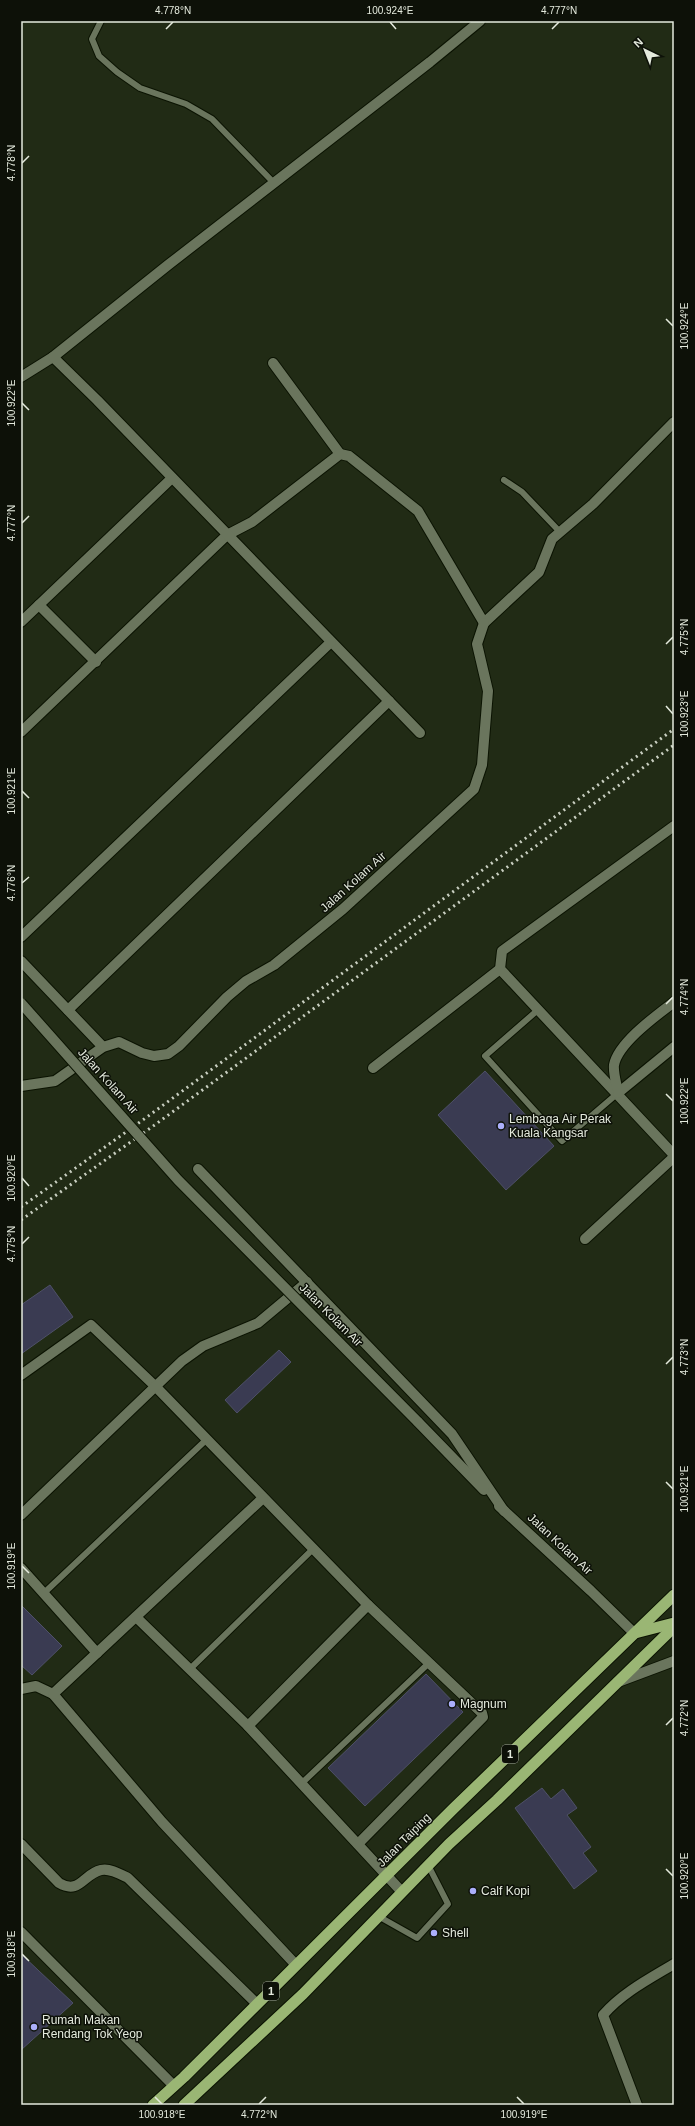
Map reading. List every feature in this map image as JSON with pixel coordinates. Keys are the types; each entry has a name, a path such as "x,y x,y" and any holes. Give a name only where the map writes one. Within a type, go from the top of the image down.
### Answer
{"highway":[{"name":"Jalan Taiping","path":"153,2105 674,1595"},
{"path":"634,1634 674,1624"},
{"name":"1","path":"184,2105 303,1994 428,1865 674,1627"}],"street":[{"path":"21,377 53,357 430,62 480,21"},
{"path":"53,357 97,400 420,732"},
{"path":"273,363 340,454 349,456 418,511 484,623 539,572 552,539 592,504 674,422"},
{"path":"21,732 96,662 227,535 252,522 340,454"},
{"path":"21,622 172,478"},
{"path":"39,605 96,662"},
{"name":"Jalan Kolam Air","path":"103,1046 119,1042 142,1053 154,1056 168,1054 179,1046 227,997 246,982 274,965 343,909 474,789 482,765 488,691 477,644 484,623"},
{"path":"21,937 331,642"},
{"path":"68,1010 389,701"},
{"path":"373,1068 500,969 502,951 674,826"},
{"path":"21,961 103,1046 55,1081 21,1086"},
{"path":"500,969 618,1093 674,1156 584,1239"},
{"path":"618,1093 614,1065 624,1046 649,1021 674,1002"},
{"name":"Jalan Kolam Air","path":"21,1003 178,1180 504,1510 592,1591 634,1634"},
{"path":"618,1093 674,1047"},
{"path":"198,1169 452,1434 504,1510"},
{"path":"21,1515 182,1361 203,1346 258,1323 307,1282"},
{"path":"21,1375 92,1325 156,1387 368,1605 430,1662 482,1713 483,1717 358,1844"},
{"path":"53,1694 263,1498"},
{"path":"21,1568 97,1653"},
{"path":"248,1726 368,1605"},
{"path":"136,1617 248,1726 402,1892"},
{"path":"616,1683 674,1661"},
{"path":"21,1689 36,1686 53,1694 162,1822 296,1965"},
{"path":"21,1844 59,1883 66,1887 73,1887 101,1870 111,1871 128,1878 257,2004"},
{"path":"21,1932 174,2086"},
{"path":"637,2105 603,2016 612,2005 629,1992 674,1964"}],"lane":[{"path":"101,21 92,39 99,56 117,72 140,88 186,104 212,119 274,183"},
{"path":"504,480 527,497 560,532"},
{"path":"538,1009 486,1056 562,1141 618,1093"},
{"path":"44,1593 206,1440"},
{"path":"190,1668 313,1549"},
{"path":"302,1783 430,1662"},
{"path":"378,1916 417,1938 448,1904 428,1865"}],"building":[{"path":"485,1071 554,1146 506,1190 438,1115"},
{"path":"50,1285 73,1317 21,1354 21,1305"},
{"path":"279,1350 291,1362 237,1413 225,1400"},
{"path":"21,1605 62,1646 32,1675 21,1665"},
{"path":"426,1674 463,1712 365,1806 328,1768"},
{"path":"542,1788 551,1799 563,1789 577,1808 567,1815 591,1847 583,1853 597,1871 574,1889 515,1808"},
{"name":"Rumah Makan Rendang Tok Yeop","path":"21,1954 73,2003 21,2050"}],"railway":[{"path":"21,1207 147,1117 674,729"},
{"path":"21,1220 156,1124 674,745"}],"place":[{"name":"Lembaga Air Perak Kuala Kangsar","path":"501,1126"},
{"name":"Magnum","path":"452,1704"},
{"name":"Calf Kopi","path":"473,1891"},
{"name":"Shell","path":"434,1933"},
{"name":"Rumah Makan Rendang Tok Yeop","path":"34,2027"}]}
